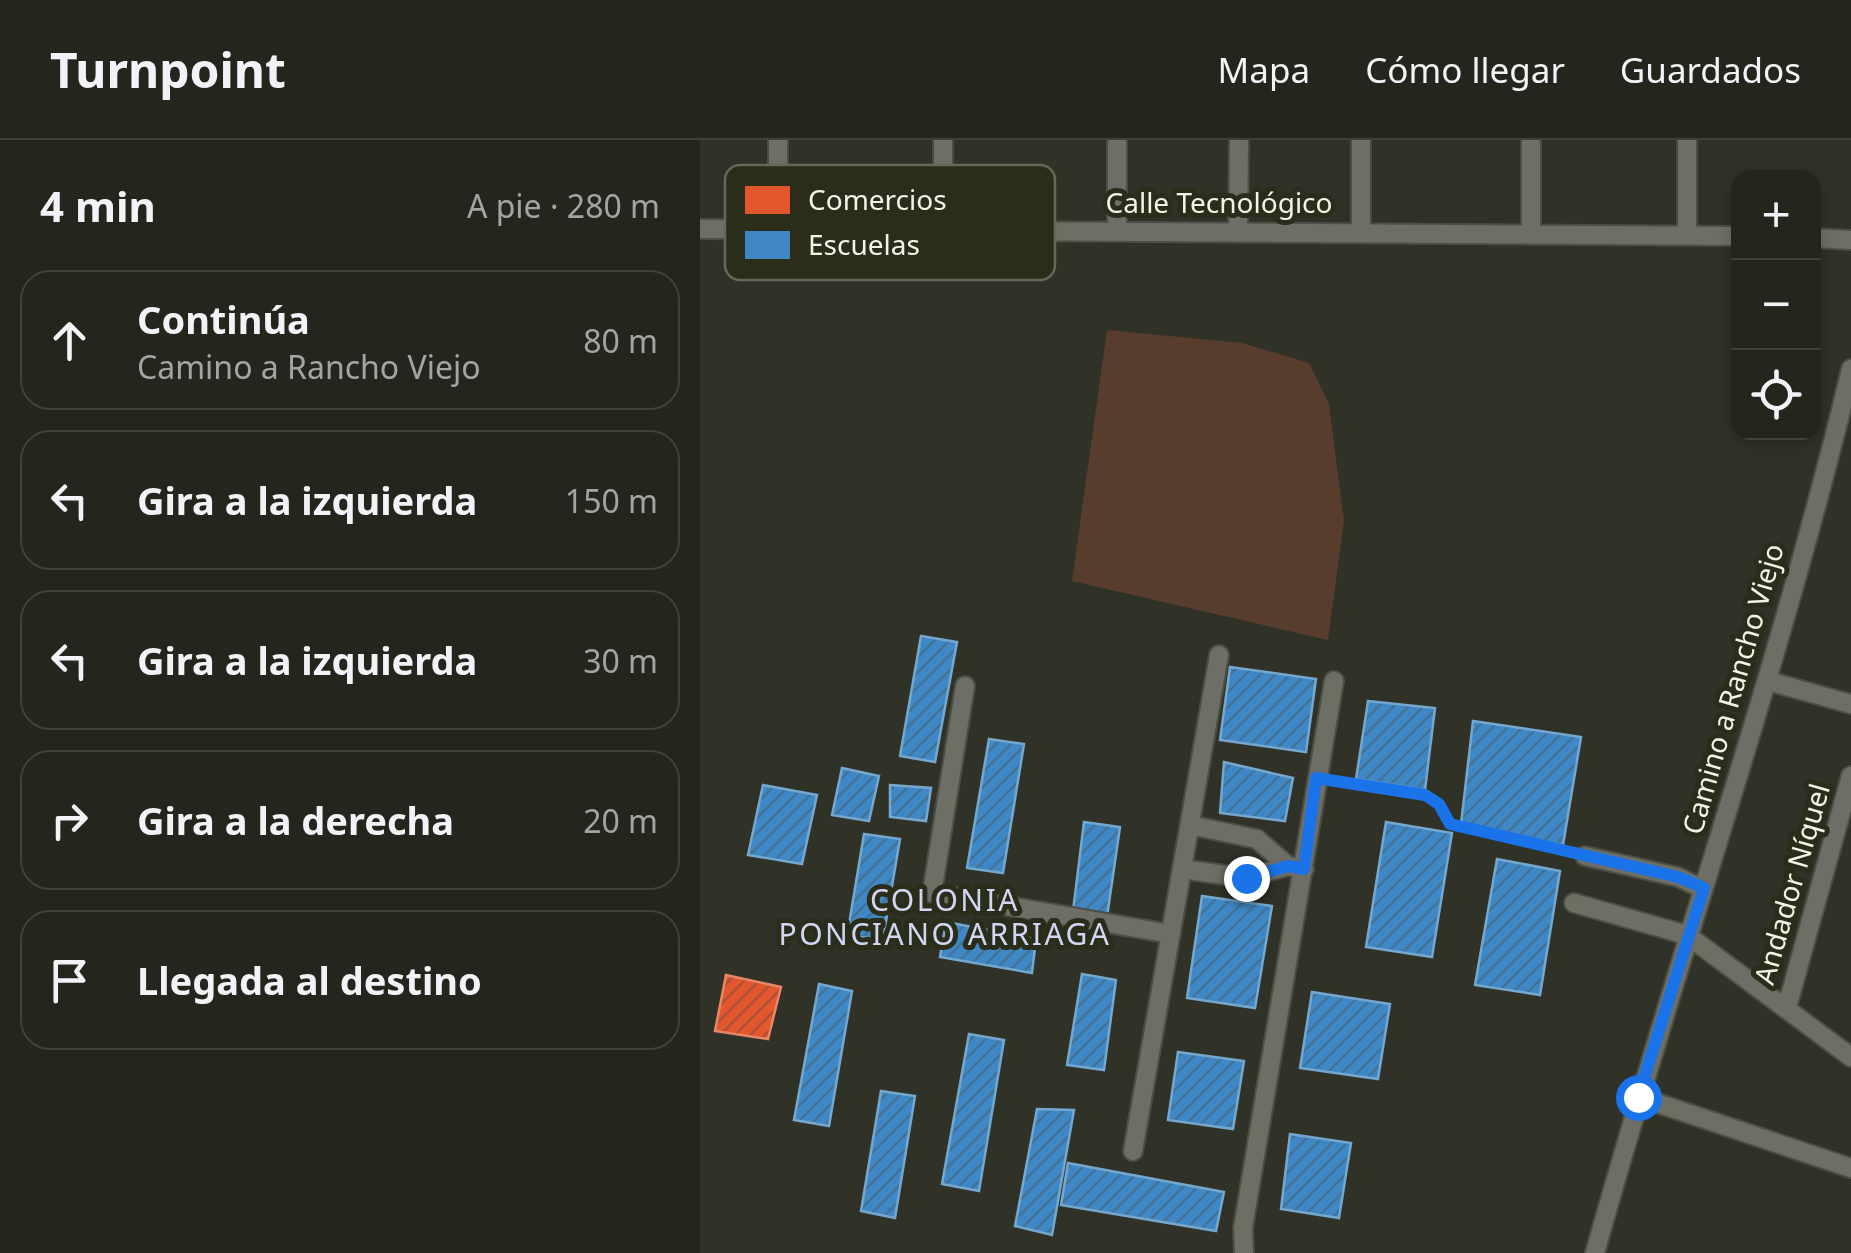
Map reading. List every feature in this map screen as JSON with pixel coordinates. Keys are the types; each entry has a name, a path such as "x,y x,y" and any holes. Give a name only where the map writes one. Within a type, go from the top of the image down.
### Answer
{"street":[{"path":"943,140 943,165"},
{"path":"1117,140 1117,230"},
{"path":"1238,230 1239,140"},
{"path":"1361,140 1361,231"},
{"path":"1531,140 1531,232"},
{"path":"1686,140 1687,234"},
{"name":"Calle Tecnológico","path":"700,229 725,229"},
{"name":"Calle Tecnológico","path":"1055,231 1731,236"},
{"path":"1821,238 1851,240"},
{"name":"Camino a Rancho Viejo","path":"1595,1253 1638,1097 1768,680 1850,380"},
{"path":"1134,1151 1219,656"},
{"path":"1768,680 1851,704"},
{"path":"1244,1253 1243,1228 1296,867 1334,681"},
{"path":"965,686 932,893 1172,934"},
{"name":"Andador Níquel","path":"1786,1007 1851,776"},
{"path":"1190,824 1257,839 1296,867"},
{"path":"1585,856 1678,877 1704,888"},
{"path":"1182,869 1246,878 1296,867"},
{"path":"1574,902 1687,936 1851,1057"},
{"path":"1638,1097 1851,1168"}],"path":[{"path":"1316,778 1425,795 1439,804 1450,824 1585,856"}],"shaded area":[{"path":"1107,330 1242,343 1309,363 1329,404 1344,521 1328,640 1072,581"}],"building: Comercios":[{"path":"726,975 781,987 768,1039 715,1031"}],"building: Escuelas":[{"path":"921,636 957,642 935,762 900,756"},
{"path":"1230,667 1316,679 1306,752 1220,740"},
{"path":"1368,701 1435,708 1425,790 1356,779"},
{"path":"1473,721 1581,737 1563,845 1461,824"},
{"path":"989,739 1024,744 1003,873 967,868"},
{"path":"1224,762 1293,778 1285,821 1220,813"},
{"path":"842,768 879,776 869,821 832,815"},
{"path":"763,785 817,795 802,864 748,855"},
{"path":"890,785 931,788 926,821 890,817"},
{"path":"1084,822 1120,827 1107,917 1073,911"},
{"path":"1386,822 1452,833 1432,957 1366,947"},
{"path":"864,834 900,839 883,939 847,936"},
{"path":"1497,859 1560,871 1540,995 1475,985"},
{"path":"1202,896 1272,906 1255,1008 1187,998"},
{"path":"946,922 1036,939 1032,973 940,957"},
{"path":"1082,974 1116,980 1104,1070 1067,1065"},
{"path":"819,984 852,991 829,1126 794,1120"},
{"path":"1312,992 1390,1004 1378,1079 1300,1068"},
{"path":"969,1034 1004,1040 979,1191 942,1184"},
{"path":"1178,1052 1244,1061 1233,1129 1168,1120"},
{"path":"881,1091 915,1096 895,1218 861,1211"},
{"path":"1037,1109 1074,1110 1052,1235 1015,1226"},
{"path":"1290,1134 1351,1143 1339,1218 1281,1209"},
{"path":"1068,1163 1224,1192 1216,1231 1061,1205"}],"district":[{"name":"COLONIA PONCIANO ARRIAGA","path":"945,918"}],"route":[{"path":"1246,878 1288,866 1304,869 1316,778 1425,795 1439,804 1450,824 1678,877 1704,888 1638,1097"}]}
